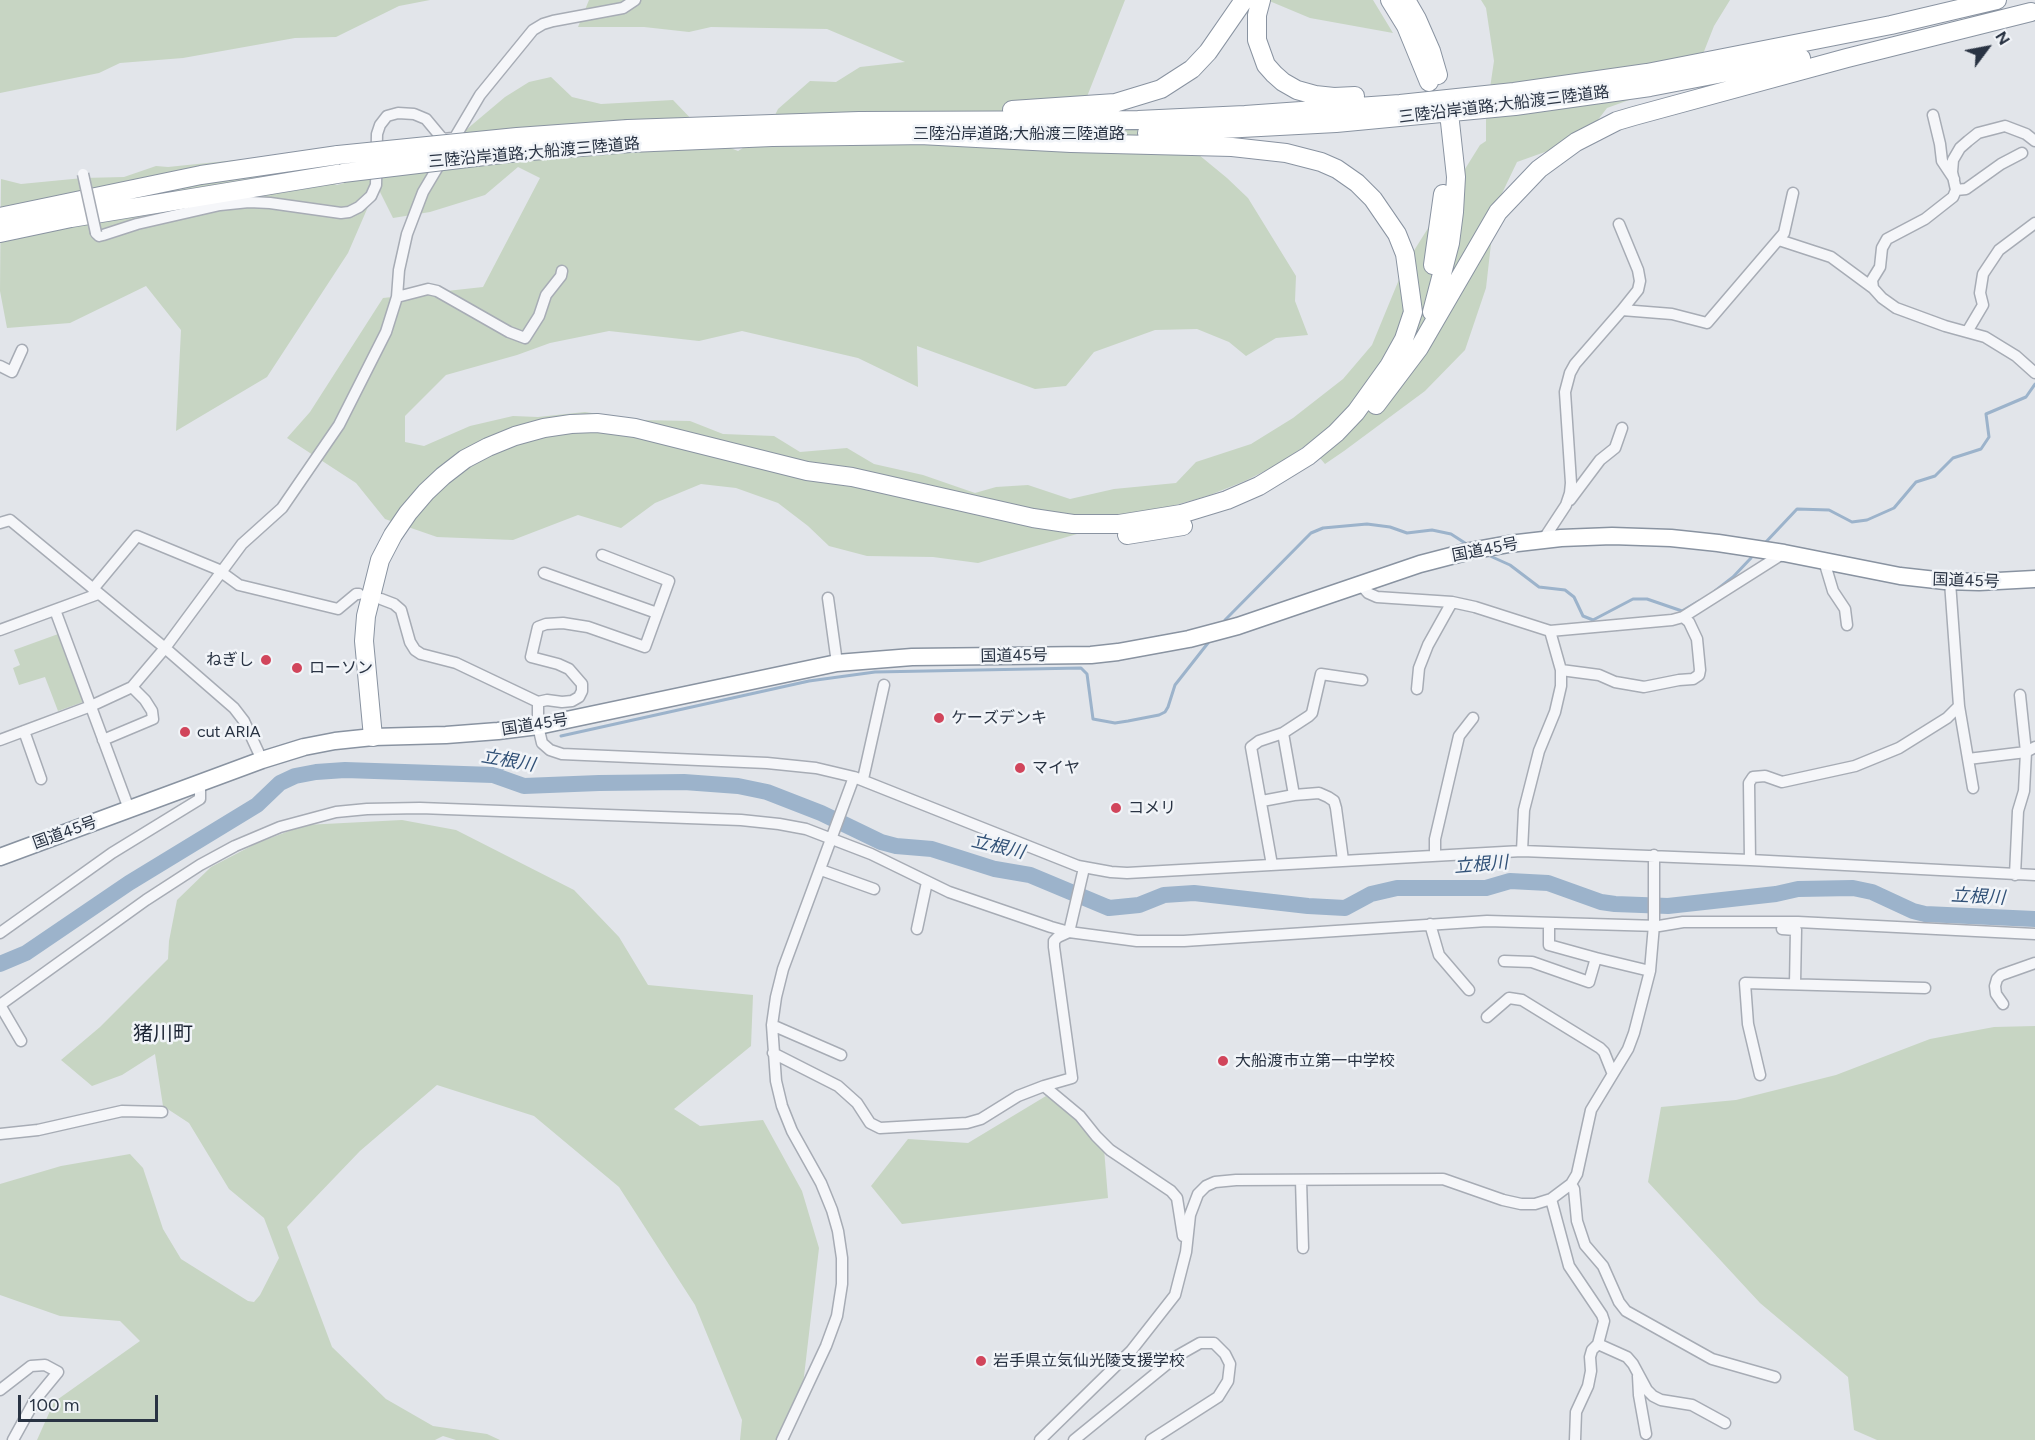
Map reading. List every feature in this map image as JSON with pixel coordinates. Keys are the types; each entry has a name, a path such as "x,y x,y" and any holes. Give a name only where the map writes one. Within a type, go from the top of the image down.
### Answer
{"highway":[{"path":"919,128 1013,110 1115,103 1161,89 1192,69 1208,52 1244,0"},
{"path":"1261,0 1256,27 1260,53 1266,65 1283,82 1306,92 1334,97 1513,85 1569,84"},
{"path":"1390,0 1434,81 1431,51 1406,0"},
{"name":"三陸沿岸道路;大船渡三陸道路","path":"0,217 201,175 338,155 517,137 739,138 919,128 1245,115 1400,104 1647,73 1891,25 1996,0"},
{"path":"373,737 363,641 366,616 380,560 393,535 426,492 465,459 497,443 544,428 597,423 635,428 807,471 852,477 1033,518 1073,524 1119,525 1204,509 1259,486 1308,456 1336,433 1356,412 1389,366 1411,343 1498,212 1539,169 1560,152 1617,121 1717,92 2033,11"},
{"name":"三陸沿岸道路;大船渡三陸道路","path":"919,128 1140,134 1336,123 1462,112 1582,97 1726,74 2033,11"},
{"path":"1411,343 1428,287 1436,249 1443,200 1445,122"},
{"path":"919,128 1071,143 1232,147 1286,153 1321,162 1357,183 1373,199 1397,234 1405,254 1413,312 1411,343"},
{"name":"三陸沿岸道路;大船渡三陸道路","path":"0,233 71,218 343,173 629,136"},
{"name":"国道45号","path":"0,857 262,760 304,747 373,737 488,732 538,726 837,663 912,657 1070,656 1118,652 1189,639 1238,626 1420,564 1470,551 1543,540 1612,536 1671,538 1784,553 1900,576 1950,582 2010,582 2035,579"}],"street":[{"path":"0,740 91,706 132,687 165,648 250,536 282,508 339,424 386,332 397,297 399,270 407,234 423,192 480,95 533,30 553,21 623,8 635,0"},
{"path":"83,174 96,233 99,236 137,224 220,205 249,202 341,213 359,207 372,196 376,184 377,134 387,116 398,113 414,114 426,119 444,139 455,138"},
{"path":"1933,115 1942,161 1955,184 1966,189 2001,164 2022,153"},
{"path":"1873,288 1872,280 1880,267 1882,248 1887,239 1924,219 1953,196 1955,184 1953,160 1960,148 1978,133 2005,126 2026,134 2035,141"},
{"path":"1623,310 1672,315 1707,323 1784,233 1792,193"},
{"path":"1967,333 1983,305 1980,293 1983,274 2000,250 2035,223"},
{"path":"1566,505 1571,483 1564,392 1567,382 1575,364 1623,310 1638,290 1640,281 1638,270 1619,224"},
{"path":"1779,240 1831,257 1896,308 1985,337 2003,346 2035,373"},
{"path":"397,297 428,290 437,291 509,332 525,338 539,315 546,294 561,276 562,271"},
{"path":"0,366 12,372 22,350"},
{"path":"1543,540 1600,460 1615,448 1622,428"},
{"path":"0,523 9,520 165,648 239,714 262,760"},
{"path":"0,630 55,610 95,592 137,536 221,572 239,585 338,609 359,594"},
{"path":"1359,584 1368,593 1377,597 1452,602 1550,631 1683,617 1784,553"},
{"path":"381,599 394,604 401,610 410,642 421,654 456,663 538,702 572,701 579,697 582,684 569,669 531,657 538,627 562,623 588,627 645,647 669,581 602,555"},
{"path":"1824,561 1833,591 1845,609 1847,625"},
{"path":"544,573 657,613"},
{"path":"1950,582 1959,706 1973,788"},
{"path":"828,598 837,663"},
{"path":"1417,689 1419,668 1428,645 1452,602"},
{"path":"55,610 129,809"},
{"path":"1561,670 1599,675 1615,682 1644,687 1696,678 1700,670 1697,639 1689,622 1683,617"},
{"path":"1522,851 1524,810 1539,751 1555,712 1561,686 1561,670 1550,631"},
{"path":"1272,865 1251,747 1258,741 1283,733 1312,713 1321,674 1362,680"},
{"path":"782,1440 826,1346 837,1316 842,1284 842,1258 832,1210 821,1184 792,1131 782,1106 776,1081 772,1025 783,969 850,788 859,778 884,685"},
{"path":"104,740 153,719 152,711 145,700 132,687"},
{"path":"2015,875 2018,811 2031,749 2020,694"},
{"path":"538,702 538,726 542,743 550,750 562,754 767,763 816,768 859,778 1084,868 1127,873 1522,851 1957,869 2035,875"},
{"path":"1750,860 1749,783 1753,777 1765,776 1782,782 1855,766 1899,748 1947,718 1959,706"},
{"path":"1435,856 1435,839 1459,736 1473,718"},
{"path":"24,731 41,779"},
{"path":"1283,733 1294,795"},
{"path":"1968,759 2031,749"},
{"path":"0,933 112,853 200,799 200,783"},
{"path":"1262,801 1319,793 1334,801 1343,860"},
{"path":"21,1041 0,1005 146,900 200,865 235,846 280,827 336,812 420,808 741,820 806,829 834,835 949,892 1070,929 1137,941 1184,941 1487,921 1796,930 1795,984"},
{"path":"1040,1440 1131,1351 1175,1295 1186,1252 1190,1215 1198,1194 1206,1186 1215,1182 1236,1180 1443,1179 1503,1200 1535,1204 1551,1199 1571,1184 1577,1174 1591,1110 1628,1049 1650,971 1656,925 1654,855"},
{"path":"773,1053 838,1086 857,1102 870,1123 880,1128 967,1123 981,1119 1018,1096 1072,1078 1054,941 1070,929 1084,868"},
{"path":"821,870 874,889"},
{"path":"917,929 927,882"},
{"path":"1656,925 1683,922 1798,922 2035,934"},
{"path":"1549,923 1549,945 1650,971"},
{"path":"1430,924 1439,955 1469,990"},
{"path":"1504,961 1532,962 1589,982 1596,958"},
{"path":"2003,1004 1996,994 1997,978 2035,963"},
{"path":"1760,1075 1748,1024 1745,983 1925,988"},
{"path":"1487,1017 1509,998 1522,1000 1600,1048 1612,1072"},
{"path":"772,1025 841,1055"},
{"path":"1044,1086 1080,1116 1110,1150 1171,1191 1177,1198 1186,1252"},
{"path":"0,1134 38,1130 122,1111 162,1112"},
{"path":"1301,1180 1303,1248"},
{"path":"1571,1184 1574,1189 1577,1221 1585,1245 1603,1266 1619,1302 1626,1311 1712,1359 1775,1377"},
{"path":"1551,1199 1569,1266 1604,1321 1598,1344 1592,1350 1588,1386 1576,1412 1575,1440"},
{"path":"1074,1440 1177,1356 1200,1343 1214,1343 1225,1354 1230,1364 1228,1381 1218,1396 1151,1440"},
{"path":"1598,1344 1626,1357 1653,1396 1661,1400 1692,1406 1725,1423"},
{"path":"0,1390 31,1366 45,1365 58,1372 34,1400 13,1440"},
{"path":"1638,1373 1639,1395 1646,1434"}],"green space":[{"path":"0,0 430,0 399,6 336,37 295,38 183,58 120,63 99,73 0,93"},
{"path":"589,0 1125,0 1077,122 1117,122 1193,150 1227,178 1248,198 1296,276 1295,301 1308,335 1276,338 1246,356 1229,342 1197,329 1155,330 1094,352 1066,386 1035,389 917,346 918,387 858,358 742,331 699,341 609,331 550,343 446,375 405,416 405,442 424,446 470,426 513,416 538,417 585,412 639,420 690,421 723,434 774,436 800,452 847,448 874,464 923,475 975,493 996,487 1028,485 1070,499 1114,489 1176,483 1196,462 1251,444 1293,418 1343,379 1372,345 1405,265 1480,145 1486,141 1486,115 1494,61 1486,8 1481,0 1730,0 1714,26 1701,59 1640,96 1607,108 1584,138 1517,162 1495,208 1486,288 1465,350 1425,391 1325,464 1308,444 1275,466 1210,495 978,563 933,557 867,556 829,546 778,503 736,488 701,484 655,503 621,528 578,515 513,540 437,537 385,519 356,483 287,438 310,412 383,298 483,287 540,178 518,167 485,195 430,212 393,218 377,186 348,253 267,377 176,431 181,330 146,286 70,323 7,328 0,291 1,179 21,184 124,177 156,166 168,167 246,159 304,173 337,185 362,178 438,147 467,129 505,97 529,82 551,77 572,97 601,104 673,100 698,126 705,138 738,151 756,140 771,123 778,109 810,81 836,82 860,67 905,62 827,29 711,27 689,32 644,27 578,27"},
{"path":"1267,0 1373,0 1393,33 1310,18"},
{"path":"61,633 86,701 58,711 45,677 19,685 13,668 20,665 14,650"},
{"path":"402,820 456,830 574,890 619,937 648,985 753,995 751,1046 674,1109 700,1126 763,1120 802,1191 819,1248 801,1402 789,1440 740,1440 742,1420 695,1305 619,1187 534,1116 437,1085 360,1151 287,1227 332,1347 386,1399 433,1426 487,1434 500,1440 456,1440 443,1436 435,1440 37,1440 54,1402 140,1341 120,1321 60,1316 0,1295 0,1184 61,1166 130,1154 143,1168 163,1229 181,1259 248,1301 254,1302 279,1258 264,1218 229,1189 189,1123 163,1106 155,1054 122,1075 92,1086 61,1060 100,1027 168,959 177,900 211,867 257,843 305,825"},
{"path":"2035,1026 2035,1440 1877,1440 1854,1430 1848,1377 1760,1303 1648,1182 1661,1107 1736,1100 1836,1075 1930,1039 1994,1027"},
{"path":"1046,1096 1103,1136 1108,1198 902,1224 871,1186 908,1139 968,1143"}],"waterway":[{"path":"1765,543 1797,509 1829,510 1852,522 1867,520 1894,508 1916,482 1935,476 1953,458 1981,449 1989,437 1986,414 2026,397 2035,384"},
{"path":"1225,620 1311,533 1323,528 1367,524 1390,527 1407,533 1432,530 1451,534 1465,543"},
{"path":"1490,556 1510,565 1539,587 1565,590 1574,597 1583,616 1593,620 1633,599 1647,599 1682,611 1699,601"},
{"path":"1715,591 1733,577 1751,558"},
{"path":"561,736 809,681 875,672 1081,668 1087,674 1093,719 1115,723 1165,712 1175,685 1208,643"},
{"path":"493,775 506,766 512,768 524,755"},
{"name":"立根川","path":"0,964 26,953 129,883 257,805 280,783 295,776 345,770 493,775 524,786 684,782 738,786 767,792 821,813 881,842 896,846 932,849 995,869 1030,875 1109,908 1139,905 1164,895 1194,893 1345,908 1371,894 1397,888 1486,888 1510,881 1548,883 1601,902 1668,906 1776,894 1798,889 1853,888 1872,892 1913,911 1925,914 2035,919"}],"place":[{"name":"ねぎし","path":"266,660"},
{"name":"ローソン","path":"297,668"},
{"name":"ケーズデンキ","path":"939,718"},
{"name":"cut ARIA","path":"185,732"},
{"name":"マイヤ","path":"1020,768"},
{"name":"コメリ","path":"1116,808"},
{"name":"大船渡市立第一中学校","path":"1223,1061"},
{"name":"岩手県立気仙光陵支援学校","path":"981,1361"}],"district":[{"name":"猪川町","path":"163,1034"}]}
